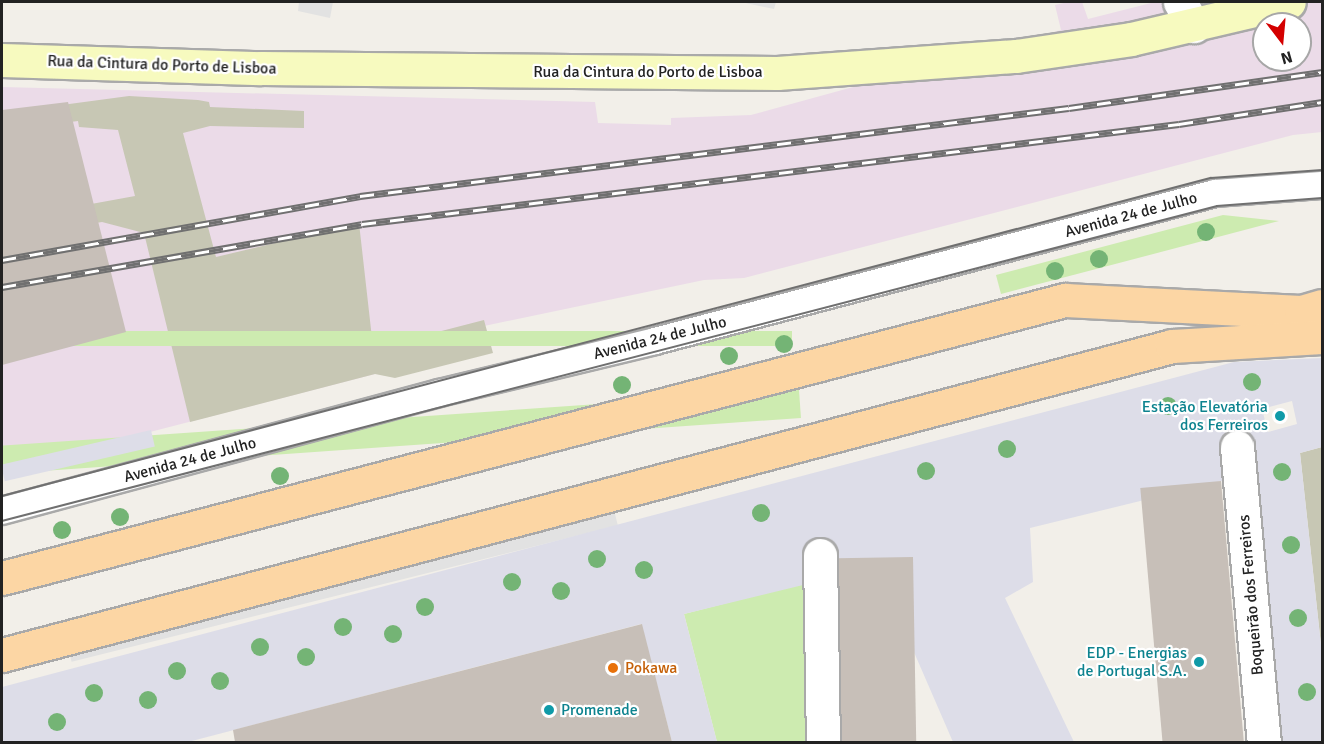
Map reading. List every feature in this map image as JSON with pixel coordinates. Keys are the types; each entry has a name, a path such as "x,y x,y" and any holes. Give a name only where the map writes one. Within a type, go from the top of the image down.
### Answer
{"main road":[{"path":"2,578 1065,300 1300,312 1323,306"},
{"path":"2,655 1172,346 1323,337"}],"street":[{"name":"Rua da Cintura do Porto de Lisboa","path":"2,60 261,68 777,73 1016,56 1187,14 1289,2"},
{"name":"Boqueirão dos Ferreiros","path":"1237,447 1264,742"},
{"path":"820,555 823,742"}],"lane":[{"name":"Avenida 24 de Julho","path":"2,511 439,393 666,338 1215,193 1323,185"}],"shaded area":[{"path":"299,2 333,2 330,18 298,11"},
{"path":"741,2 776,2 774,9"},
{"path":"1068,2 1082,2 1088,19 1155,2 1322,2 1322,132 1293,135 744,278 704,280 484,326 375,374 2,470 2,87 595,102 598,123 671,125 671,118 751,115 1061,30 1055,5"},
{"path":"129,96 198,100 209,102 210,107 304,111 304,128 210,126 183,133 216,257 359,223 372,338 395,343 484,320 493,353 395,378 375,374 190,422 144,233 102,222 11,237 9,219 135,196 118,130 79,127 78,121 2,131 2,113"},
{"path":"1322,358 1322,447 1300,453 1322,654 1322,742 1249,742 1226,480 1030,528 1033,582 1005,598 1074,742 953,742 877,567 684,614 717,742 672,742 641,624 188,742 2,742 2,687 1234,362","holes":["1292,401 1297,424 1268,432 1262,409"]},
{"path":"151,430 155,447 5,481 2,464"},
{"path":"1322,447 1322,654 1300,453"},
{"path":"614,510 618,526 72,662 68,646"}],"green space":[{"path":"1223,215 1279,221 1001,294 996,275"},
{"path":"2,331 792,331 792,346 2,346"},
{"path":"799,390 801,418 2,474 2,446"},
{"path":"805,583 809,742 717,742 684,614"}],"building":[{"path":"68,102 126,332 2,365 2,110"},
{"path":"1221,481 1244,742 1163,742 1140,488"},
{"path":"913,557 916,742 840,742 837,558"},
{"name":"Promenade","path":"642,624 672,742 235,742 233,730"}],"tram line":[{"path":"2,496 1211,178 1322,170"},
{"path":"2,521 1217,206 1322,198"}],"railway":[{"path":"2,260 360,196 1069,108 1322,72"},
{"path":"2,287 362,224 1179,124 1322,102"}],"place":[{"name":"Estação Elevatória dos Ferreiros","path":"1280,416"},
{"name":"EDP - Energias de Portugal S.A.","path":"1199,662"},
{"name":"Pokawa","path":"613,668"},
{"name":"Promenade","path":"549,710"}]}
